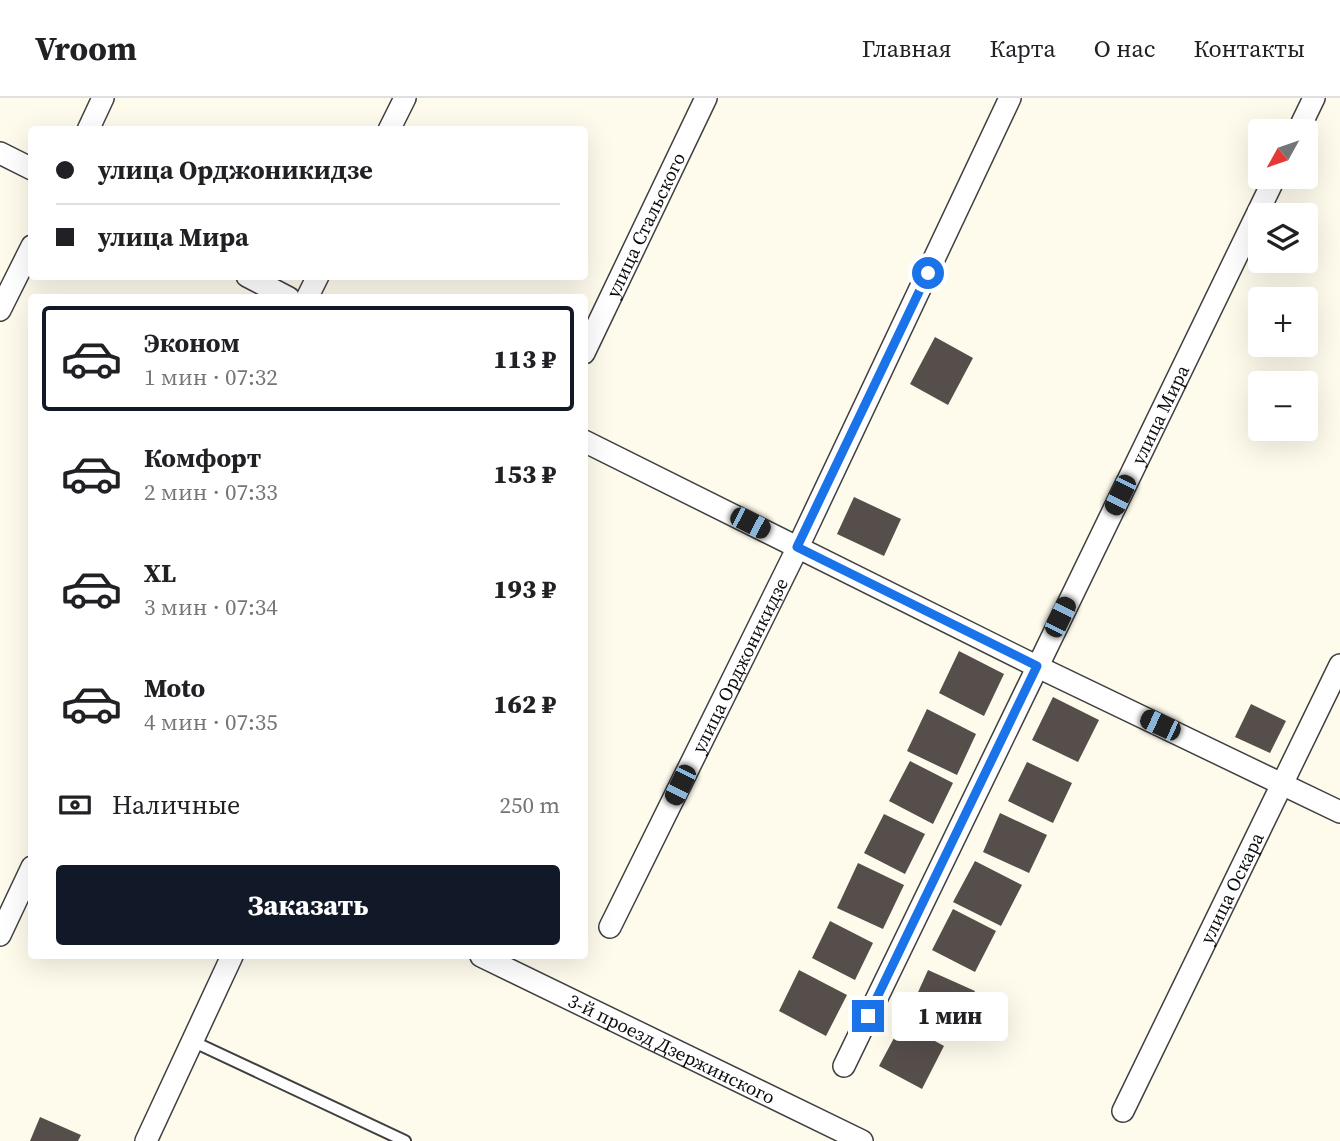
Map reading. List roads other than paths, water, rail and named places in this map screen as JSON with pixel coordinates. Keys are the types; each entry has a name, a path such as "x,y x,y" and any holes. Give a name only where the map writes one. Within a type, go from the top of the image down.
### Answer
{"street":[{"path":"90,126 103,98"},
{"path":"391,126 405,98"},
{"name":"улица Стальского","path":"588,345 706,98"},
{"name":"улица Орджоникидзе","path":"610,927 797,547 1010,98"},
{"path":"1304,119 1314,98"},
{"path":"0,153 28,167"},
{"name":"улица Мира","path":"844,1066 1269,189"},
{"path":"0,310 28,254"},
{"path":"255,280 281,294"},
{"path":"588,443 1037,666 1340,812"},
{"name":"улица Оскара","path":"1123,1111 1340,665"},
{"path":"0,935 28,876"},
{"path":"146,1141 231,959"},
{"name":"3-й проезд Дзержинского","path":"487,959 862,1141"}],"lane":[{"path":"192,1041 405,1141"}]}
